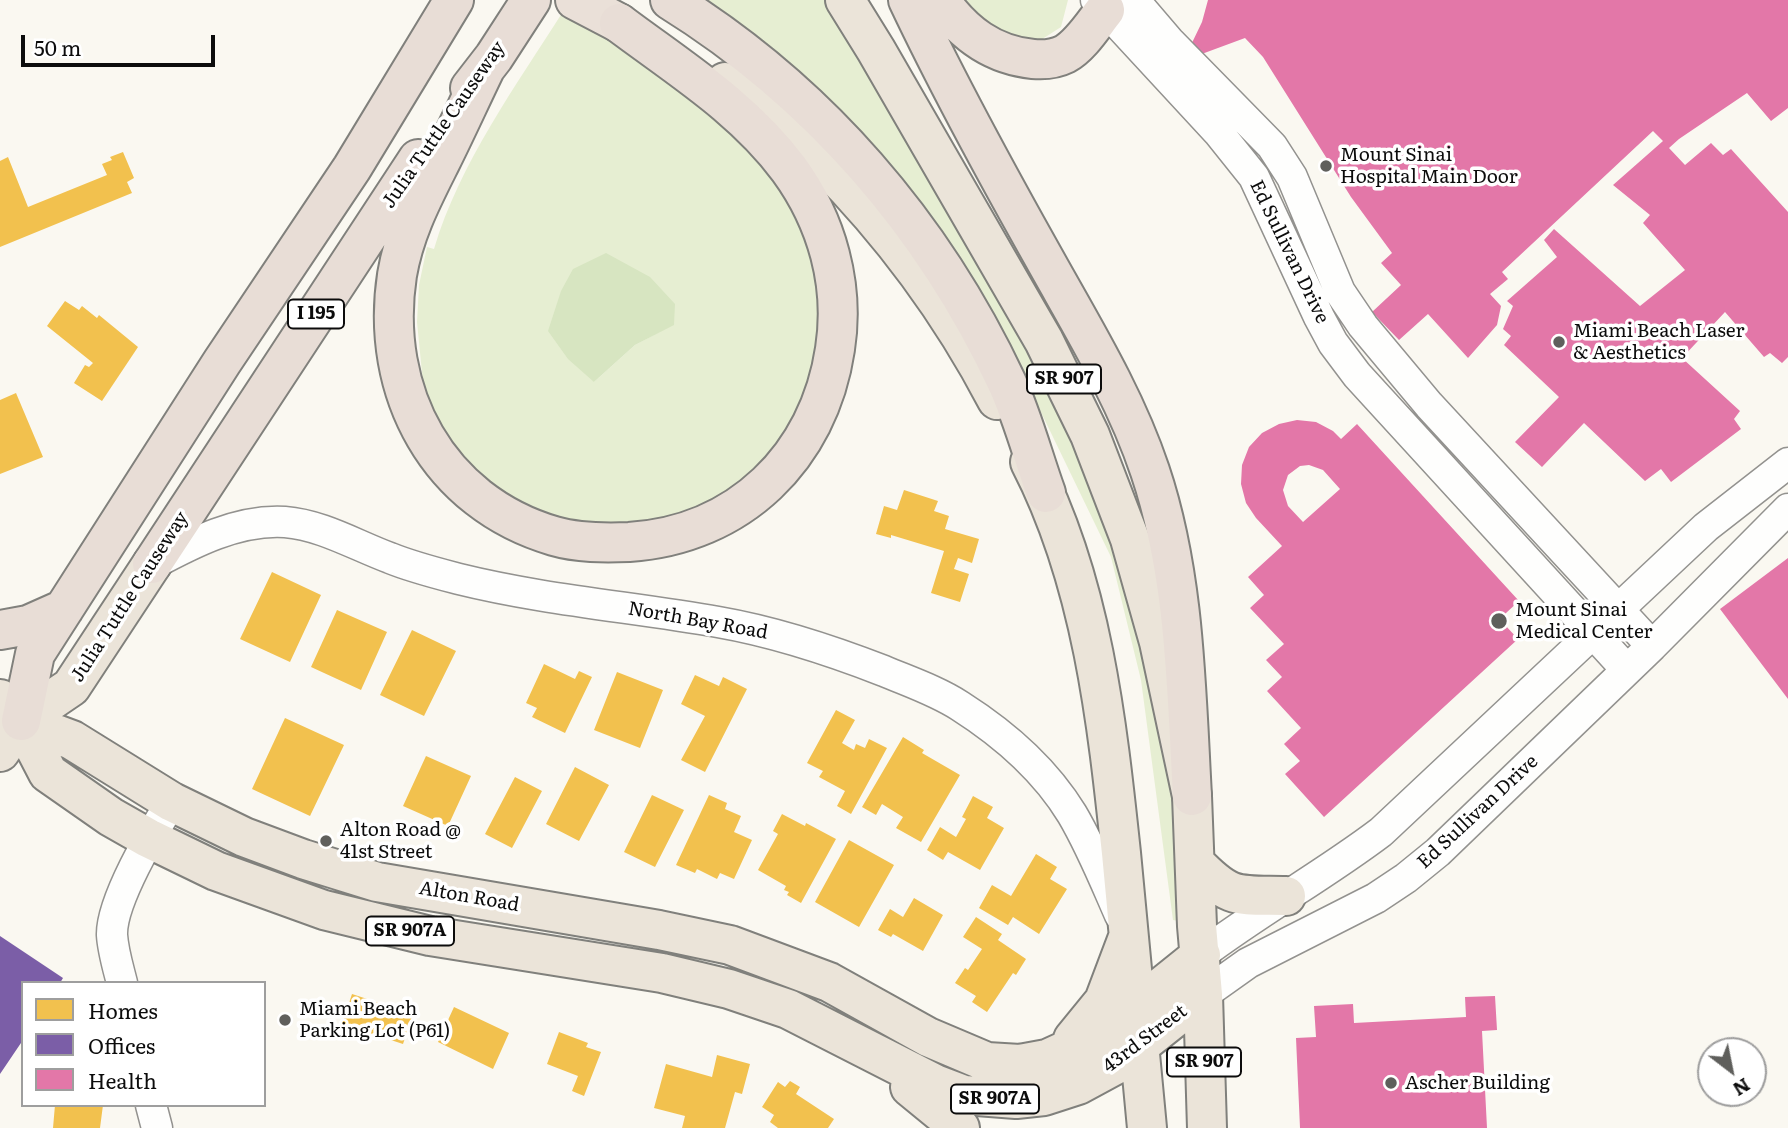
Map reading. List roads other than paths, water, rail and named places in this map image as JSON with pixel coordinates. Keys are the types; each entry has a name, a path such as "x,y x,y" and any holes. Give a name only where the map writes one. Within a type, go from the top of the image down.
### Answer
{"highway":[{"name":"Julia Tuttle Causeway","path":"152,564 426,146 489,63 531,0"},
{"name":"SR 907","path":"575,0 619,23"},
{"path":"670,0 735,43 776,75 857,155 906,215 964,302 988,345 1008,386 1046,493"},
{"path":"908,0 1002,181 1113,383 1150,471 1174,569 1192,796"},
{"path":"940,0 964,29 979,41 1017,57 1040,59 1057,58 1068,52 1112,3"},
{"name":"I 195","path":"11,710 35,654 222,362 352,168 447,11"},
{"path":"489,63 414,214 397,275 394,308 399,374 419,426 442,461 476,498 513,520 556,537 586,542 643,541 672,536 701,526 750,499 773,479 796,452 825,396 837,337 835,272 828,244 804,190 768,143 719,96 619,23"},
{"path":"0,630 28,625 64,609"}],"main road":[{"name":"SR 907","path":"845,0 1044,341 1090,435 1112,488 1146,589 1192,796 1207,1128"},
{"name":"SR 907","path":"619,23 685,54 759,107 819,160 870,213 947,315 995,396 1046,493 1073,572 1102,701 1113,778 1147,1128"},
{"name":"Julia Tuttle Causeway","path":"11,710 71,687 152,564"},
{"path":"0,752 11,710"},
{"name":"Alton Road","path":"11,710 72,740 172,802 244,837 303,859 377,882 648,928 730,945 829,982 928,1037"},
{"name":"SR 907A","path":"11,710 48,773 111,817 216,872 324,910 430,936 688,977 788,1010 850,1040"},
{"path":"1196,863 1215,883 1232,893 1286,896"},
{"path":"1060,1053 1104,1001 1129,934"},
{"name":"43rd Street","path":"928,1037 972,1057 998,1064 1020,1064 1047,1059 1104,1033 1201,956"},
{"name":"43rd Street","path":"850,1040 956,1093 1004,1100 1044,1096 1077,1086 1115,1065 1203,995"},
{"path":"850,1040 960,1128"}],"street":[{"name":"Ed Sullivan Drive","path":"1112,3 1169,41 1272,146 1292,177 1340,292 1363,326 1429,405 1652,646"},
{"name":"Ed Sullivan Drive","path":"1112,3 1254,177 1319,317 1333,343 1357,375 1627,670"},
{"path":"1201,956 1242,923 1333,867 1391,823 1617,608 1728,507 1788,463"},
{"name":"Ed Sullivan Drive","path":"1203,995 1248,962 1343,916 1406,878 1438,852 1652,646 1788,509"},
{"name":"North Bay Road","path":"152,564 212,536 259,524 291,523 320,529 391,558 467,581 720,622 800,640 838,653 950,700 994,729 1037,768 1070,811 1094,855 1129,934"},
{"path":"122,981 112,932 119,904 148,838 172,802"},
{"path":"152,1107 157,1128"}],"place":[{"name":"Mount Sinai Hospital Main Door","path":"1326,166"},
{"name":"Miami Beach Laser & Aesthetics","path":"1559,342"},
{"name":"Mount Sinai Medical Center","path":"1499,621"},
{"name":"Alton Road @ 41st Street","path":"326,841"},
{"name":"Miami Beach Parking Lot (P61)","path":"285,1020"},
{"name":"Ascher Building","path":"1391,1083"}]}
